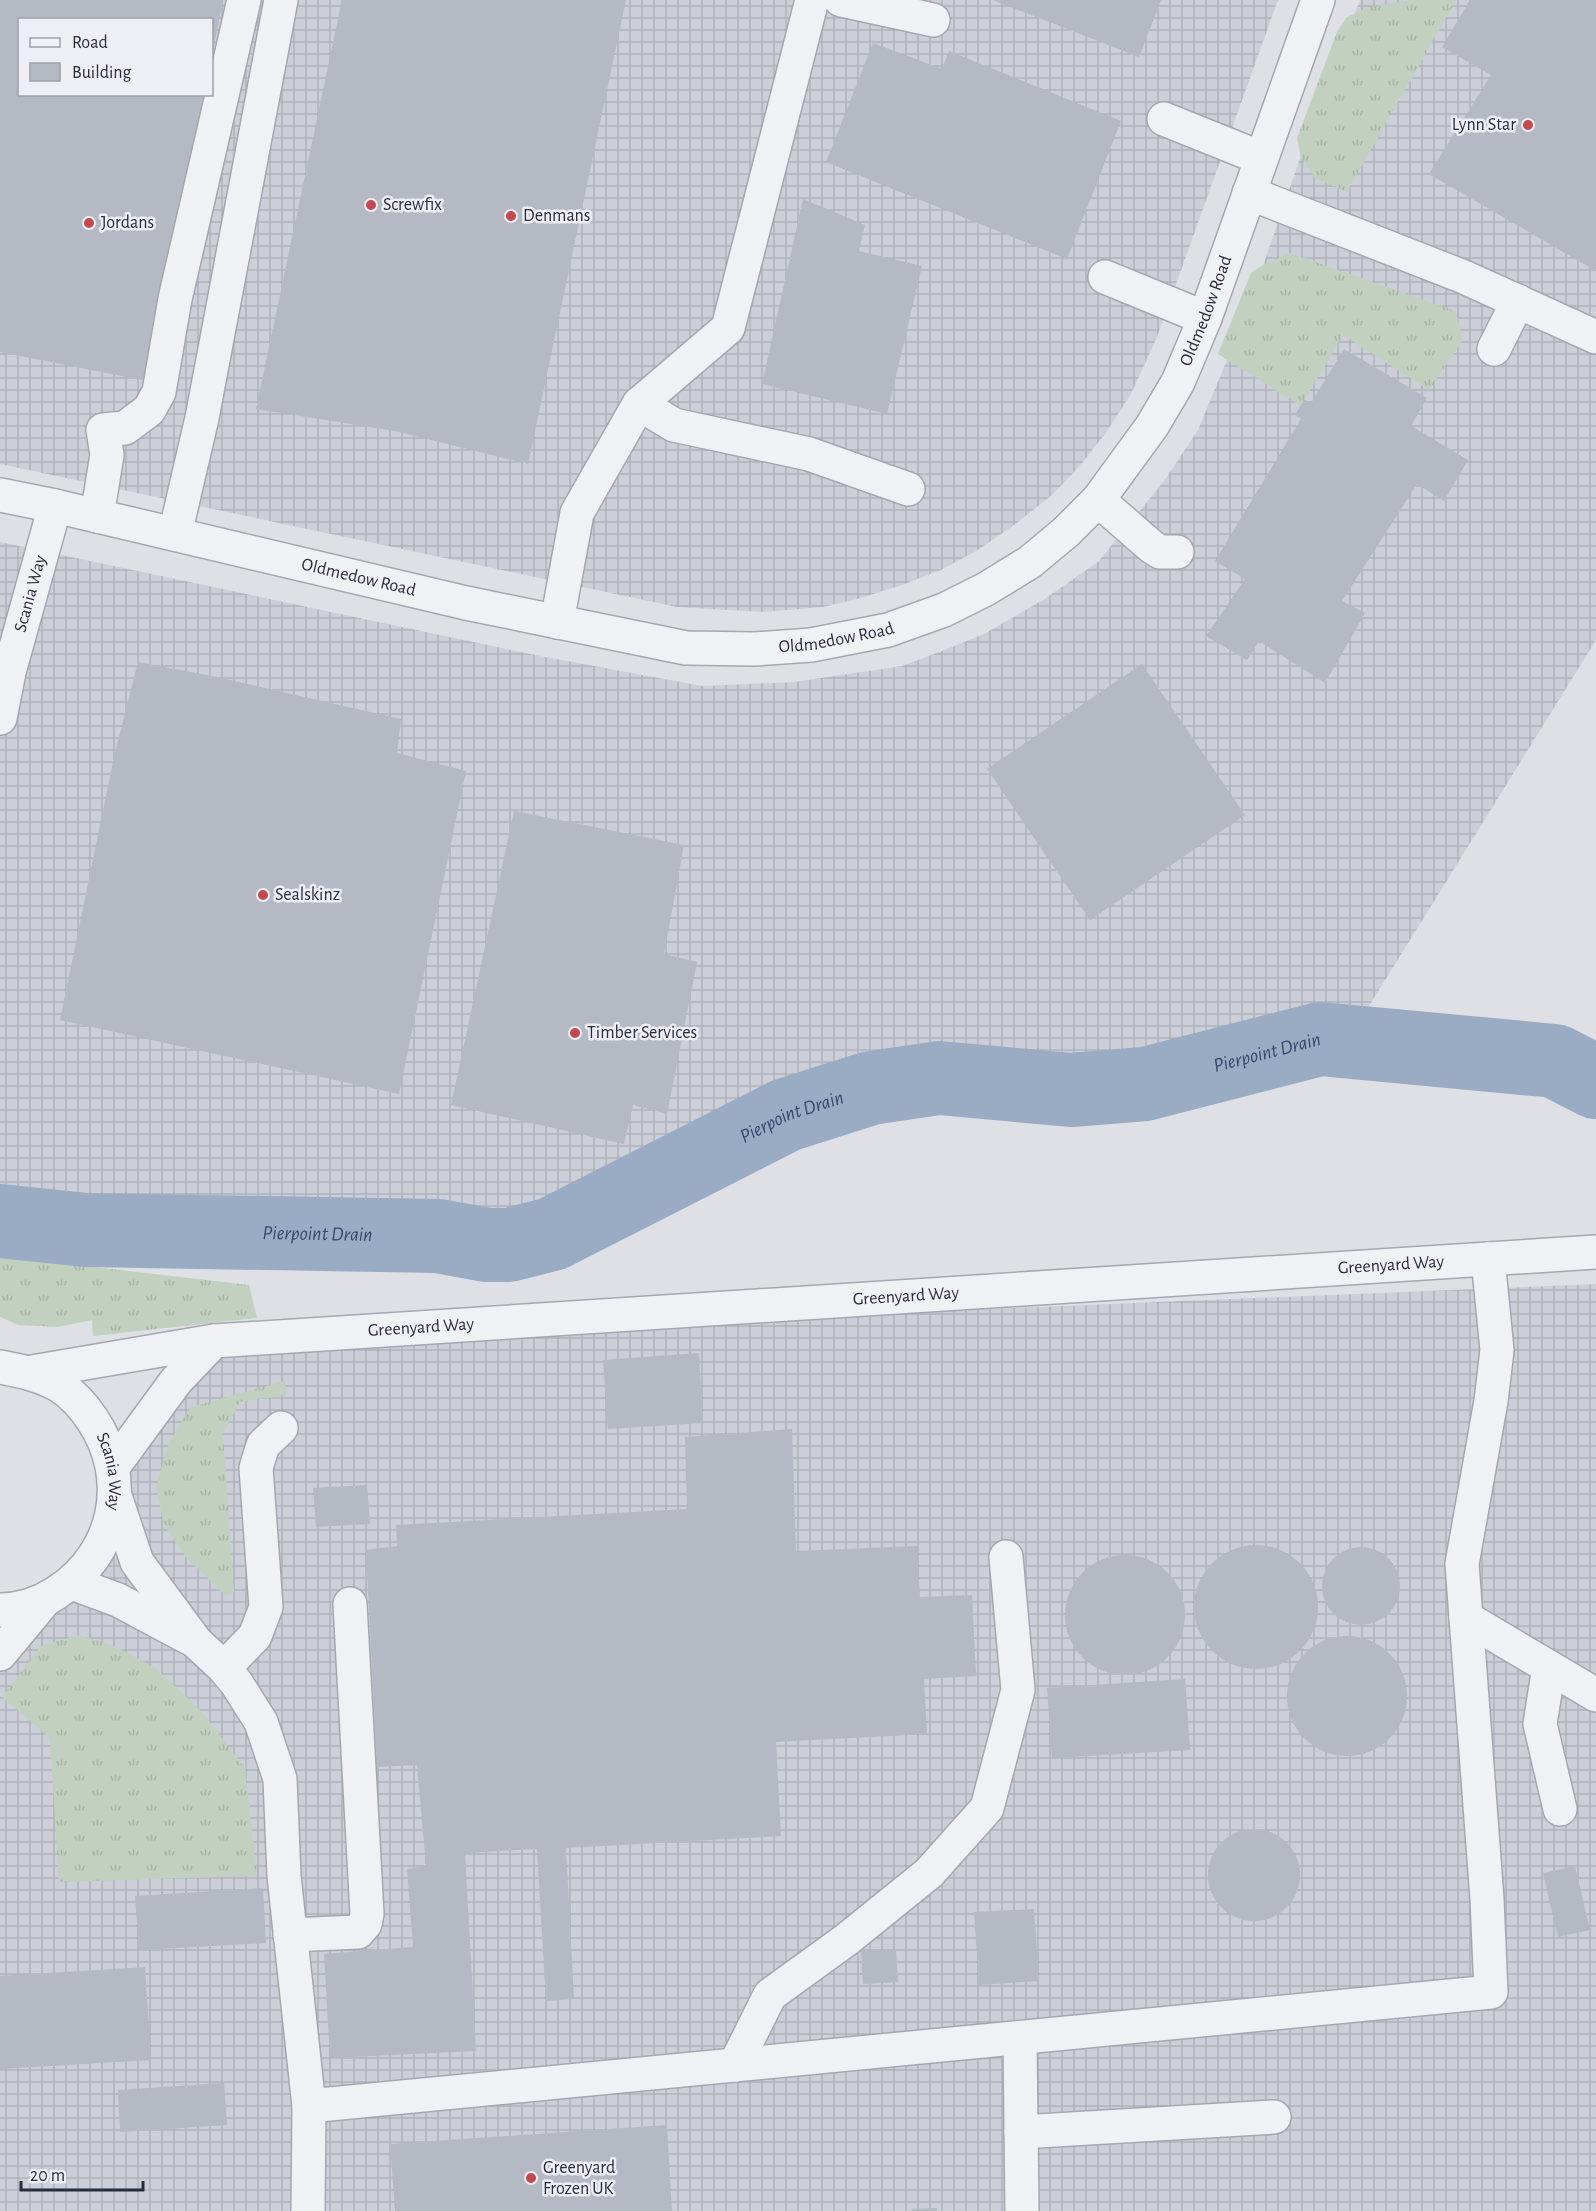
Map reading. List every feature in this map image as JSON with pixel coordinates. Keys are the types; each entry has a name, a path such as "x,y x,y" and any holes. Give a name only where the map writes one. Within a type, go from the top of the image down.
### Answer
{"street":[{"path":"97,516 107,455 103,430 125,428 149,410 159,392 175,299 244,0"},
{"path":"175,534 202,418 281,0"},
{"path":"557,622 578,513 639,404 728,328 812,0"},
{"path":"841,0 933,20"},
{"name":"Oldmedow Road","path":"0,495 557,622 686,648 755,649 811,645 888,630 944,610 986,589 1030,562 1066,532 1098,500 1126,465 1168,399 1178,382 1205,318 1318,0"},
{"path":"1164,119 1261,158"},
{"path":"1249,193 1453,273 1596,337"},
{"path":"1105,277 1205,318"},
{"path":"1494,349 1518,301"},
{"path":"639,404 674,425 809,454 908,489"},
{"path":"1098,500 1152,547 1160,552 1177,552"},
{"name":"Scania Way","path":"0,718 4,671 55,506"},
{"name":"Greenyard Way","path":"32,1372 214,1341 1596,1252"},
{"path":"309,2106 1491,1992 1487,1899 1462,1564 1491,1401 1497,1350 1488,1259"},
{"path":"214,1341 176,1381 114,1481 137,1562 196,1642 224,1668 261,1722 280,1779 284,1876 309,2106 308,2211"},
{"name":"Scania Way","path":"0,1366 32,1372 61,1387 85,1409 103,1436 114,1481 109,1526 94,1558 72,1583 44,1600 13,1610 0,1610"},
{"path":"224,1668 255,1636 266,1607 256,1468 264,1445 281,1428"},
{"path":"735,2065 770,1995 846,1940 929,1873 987,1808 1018,1690 1006,1557"},
{"path":"72,1583 118,1600 196,1642"},
{"path":"0,1654 44,1600"},
{"path":"290,1935 358,1932 365,1924 367,1914 350,1604"},
{"path":"1466,1618 1596,1695"},
{"path":"1549,1666 1540,1724 1560,1809"},
{"path":"1020,2038 1022,2211"},
{"path":"1021,2132 1274,2117"}],"shaded area":[{"path":"0,0 1278,0 1157,337 1131,394 1105,434 1078,468 1052,495 978,550 941,570 857,599 823,607 763,612 677,607 0,464"},
{"path":"1360,0 1596,0 1596,640 1348,1040 1320,1039 1145,1084 1071,1090 939,1078 871,1088 785,1115 552,1234 509,1245 487,1245 438,1236 86,1230 0,1221 0,542 535,655 702,686 794,682 902,666 942,651 984,634 1043,600 1098,562 1164,481 1198,430 1248,309 1306,141"},
{"path":"1596,1284 1596,2211 0,2211 0,1654 72,1583 113,1467 214,1341"}],"green space":[{"path":"1413,0 1456,0 1347,192 1315,178 1301,158 1297,138 1337,32 1347,17 1369,7"},
{"path":"1290,253 1455,311 1460,326 1461,343 1429,390 1343,335 1301,406 1218,354 1251,273"},
{"path":"0,1256 249,1285 257,1318 93,1336 92,1320 58,1327 18,1325 0,1317"},
{"path":"285,1381 286,1395 240,1402 223,1434 234,1593 226,1596 185,1556 164,1525 156,1488 169,1441 191,1407"},
{"path":"79,1635 112,1645 156,1668 202,1712 245,1768 257,1876 59,1882 50,1738 2,1697 41,1646"}],"building":[{"name":"Jordans","path":"0,0 223,0 213,51 213,18 18,18 18,96 204,96 147,381 0,352"},
{"path":"342,0 626,0 528,464 395,431 256,409"},
{"path":"993,0 1161,0 1139,57"},
{"name":"Lynn Star","path":"1470,0 1596,0 1596,271 1429,174 1491,75 1442,47"},
{"path":"873,43 942,69 949,51 1121,121 1067,259 826,162"},
{"path":"803,199 865,225 859,251 922,266 887,414 762,384"},
{"path":"1344,349 1427,398 1411,426 1468,460 1444,501 1417,484 1342,601 1365,613 1325,683 1259,641 1247,660 1206,636 1245,579 1215,561 1301,419 1295,415 1304,400 1311,403"},
{"name":"Sealskinz","path":"138,662 217,677 401,719 397,753 466,771 399,1094 60,1020 114,757"},
{"path":"1142,664 1245,815 1090,920 987,769"},
{"name":"Timber Services","path":"514,811 684,845 664,954 697,962 667,1114 633,1105 624,1144 451,1105"},
{"path":"699,1353 703,1423 608,1429 603,1360"},
{"path":"792,1429 796,1551 917,1546 920,1597 972,1595 976,1676 924,1679 927,1734 776,1742 781,1836 566,1848 574,1999 546,2001 537,1849 465,1853 476,2051 330,2058 324,1954 413,1947 407,1869 426,1866 417,1765 377,1767 366,1550 397,1546 396,1525 687,1509 685,1437"},
{"path":"367,1485 370,1524 316,1527 313,1488"},
{"path":"1256,1545 1280,1550 1300,1563 1313,1583 1318,1607 1313,1631 1300,1651 1280,1664 1256,1669 1232,1664 1212,1651 1199,1631 1194,1607 1199,1583 1212,1563 1232,1550"},
{"path":"1361,1547 1376,1550 1389,1558 1397,1571 1400,1586 1397,1601 1389,1614 1376,1622 1361,1625 1346,1622 1333,1614 1325,1601 1322,1586 1325,1571 1333,1558 1346,1550"},
{"path":"1125,1555 1148,1559 1168,1572 1181,1592 1185,1615 1181,1638 1168,1658 1148,1671 1125,1675 1102,1671 1082,1658 1069,1638 1065,1615 1069,1592 1082,1572 1102,1559"},
{"path":"1347,1636 1370,1641 1389,1654 1402,1673 1407,1696 1402,1719 1389,1738 1370,1751 1347,1756 1324,1751 1305,1738 1292,1719 1287,1696 1292,1673 1305,1654 1324,1641"},
{"path":"1185,1679 1190,1750 1052,1758 1047,1688"},
{"path":"1254,1829 1272,1833 1286,1843 1296,1857 1300,1875 1296,1893 1286,1907 1272,1917 1254,1921 1236,1917 1222,1907 1212,1893 1208,1875 1212,1857 1222,1843 1236,1833"},
{"path":"1575,1866 1590,1930 1558,1937 1543,1873"},
{"path":"263,1888 266,1943 139,1950 135,1896"},
{"path":"1034,1909 1039,1981 979,1985 974,1912"},
{"path":"896,1950 898,1982 863,1984 861,1951"},
{"path":"145,1967 151,2060 0,2069 0,1976"},
{"path":"224,2083 227,2125 120,2132 118,2090"},
{"name":"Greenyard Frozen UK","path":"667,2125 672,2211 395,2211 390,2144"},
{"path":"937,2208 937,2211 912,2211 912,2209"}],"waterway":[{"name":"Pierpoint Drain","path":"0,1221 86,1230 438,1236 487,1245 509,1245 552,1234 786,1115 871,1088 939,1078 1071,1090 1145,1084 1320,1039 1555,1061 1596,1082"}],"place":[{"name":"Lynn Star","path":"1528,125"},
{"name":"Screwfix","path":"371,205"},
{"name":"Denmans","path":"511,216"},
{"name":"Jordans","path":"89,223"},
{"name":"Sealskinz","path":"263,895"},
{"name":"Timber Services","path":"575,1033"},
{"name":"Greenyard Frozen UK","path":"531,2178"}]}
